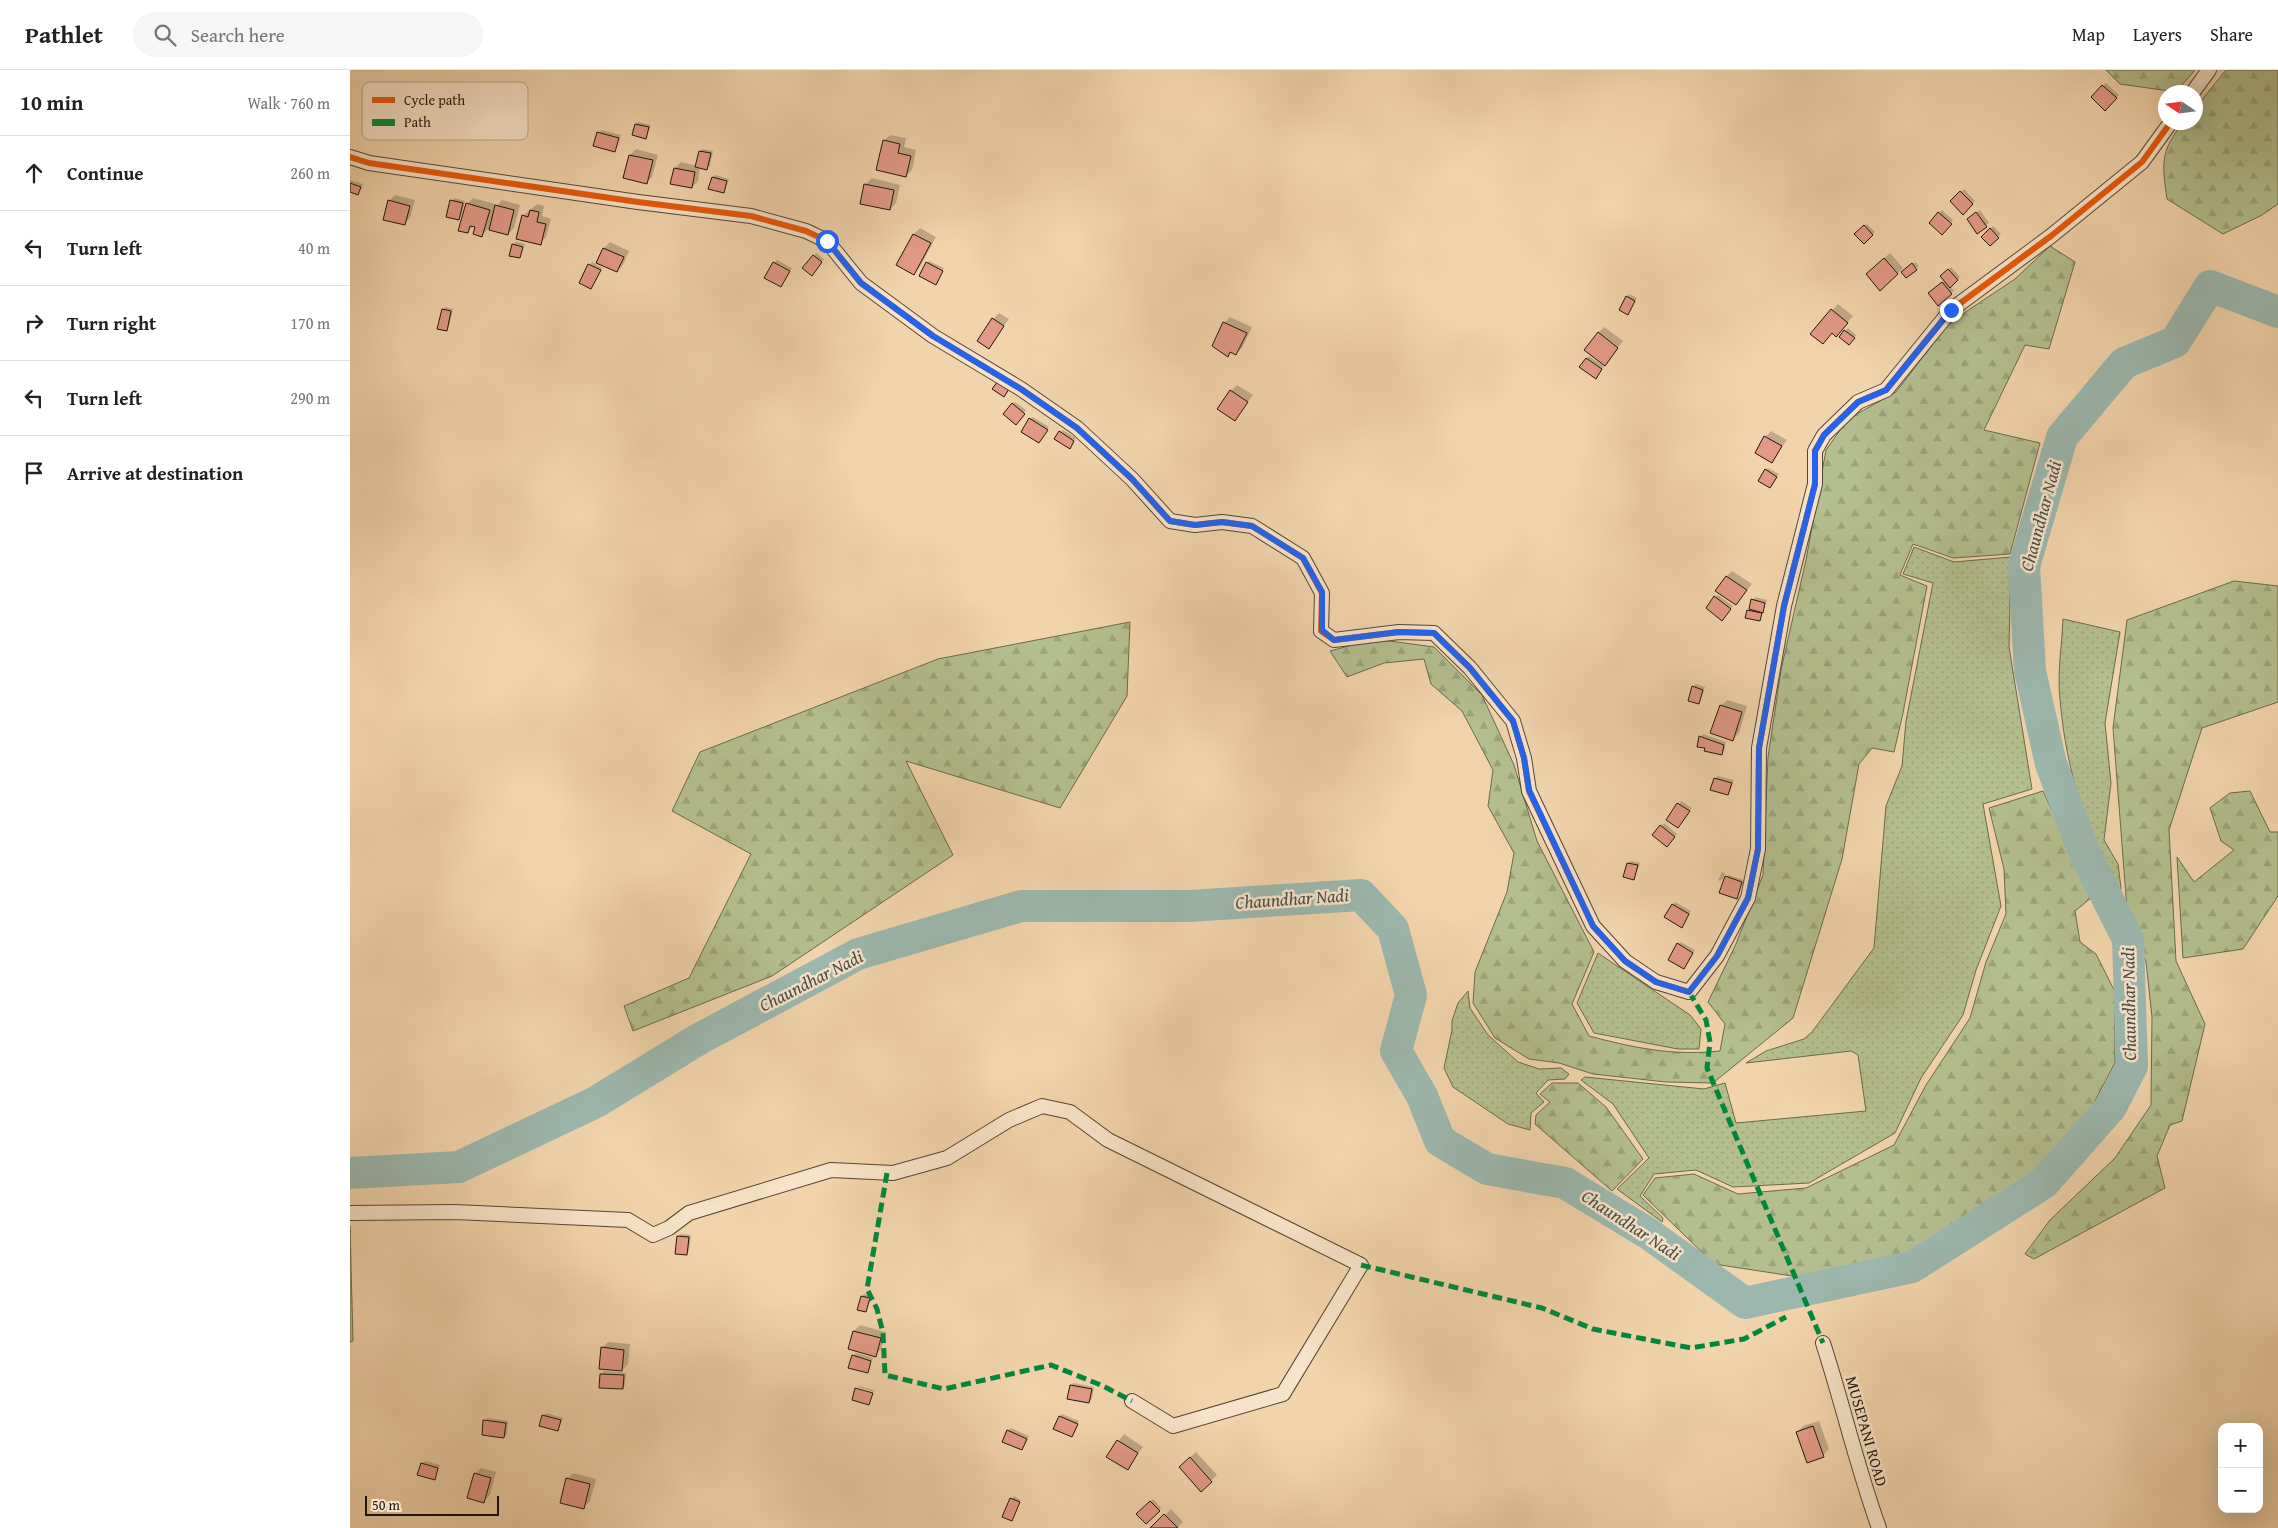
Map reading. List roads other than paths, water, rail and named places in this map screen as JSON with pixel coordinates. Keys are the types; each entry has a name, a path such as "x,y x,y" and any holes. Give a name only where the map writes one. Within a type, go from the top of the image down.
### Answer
{"street":[{"path":"2198,85 2209,70"},
{"path":"350,157 369,163 619,200 751,216 806,231 827,241 861,283 933,336 1021,389 1077,428 1132,479 1170,521 1195,525 1222,522 1252,526 1303,558 1322,592 1322,630 1334,640 1399,632 1434,633 1470,668 1513,721 1524,758 1529,790 1593,926 1625,961 1656,982 1689,992 1717,956 1748,898 1758,849 1759,748 1784,606 1815,484 1815,451 1824,435 1858,402 1886,390 1951,310 2051,236 2142,162 2165,130"},
{"path":"350,1213 455,1212 628,1220 653,1235 669,1228 689,1213 831,1170 893,1173 947,1158 1009,1120 1042,1106 1070,1112 1108,1140 1361,1265 1283,1394 1173,1426 1132,1401"},
{"name":"MUSEPANI ROAD","path":"1823,1343 1840,1396 1862,1480 1879,1528"}],"waterway":[{"name":"Chaundhar Nadi","path":"350,1173 459,1167 596,1102 699,1039 858,954 1021,906 1189,906 1361,895 1393,929 1411,995 1396,1051 1422,1096 1440,1141 1487,1169 1565,1183 1649,1234 1745,1303 1912,1267 2044,1183 2111,1107 2132,1066 2128,939 2085,854 2051,764 2030,671 2024,566 2062,437 2124,363 2175,342 2210,286 2278,312"}]}
